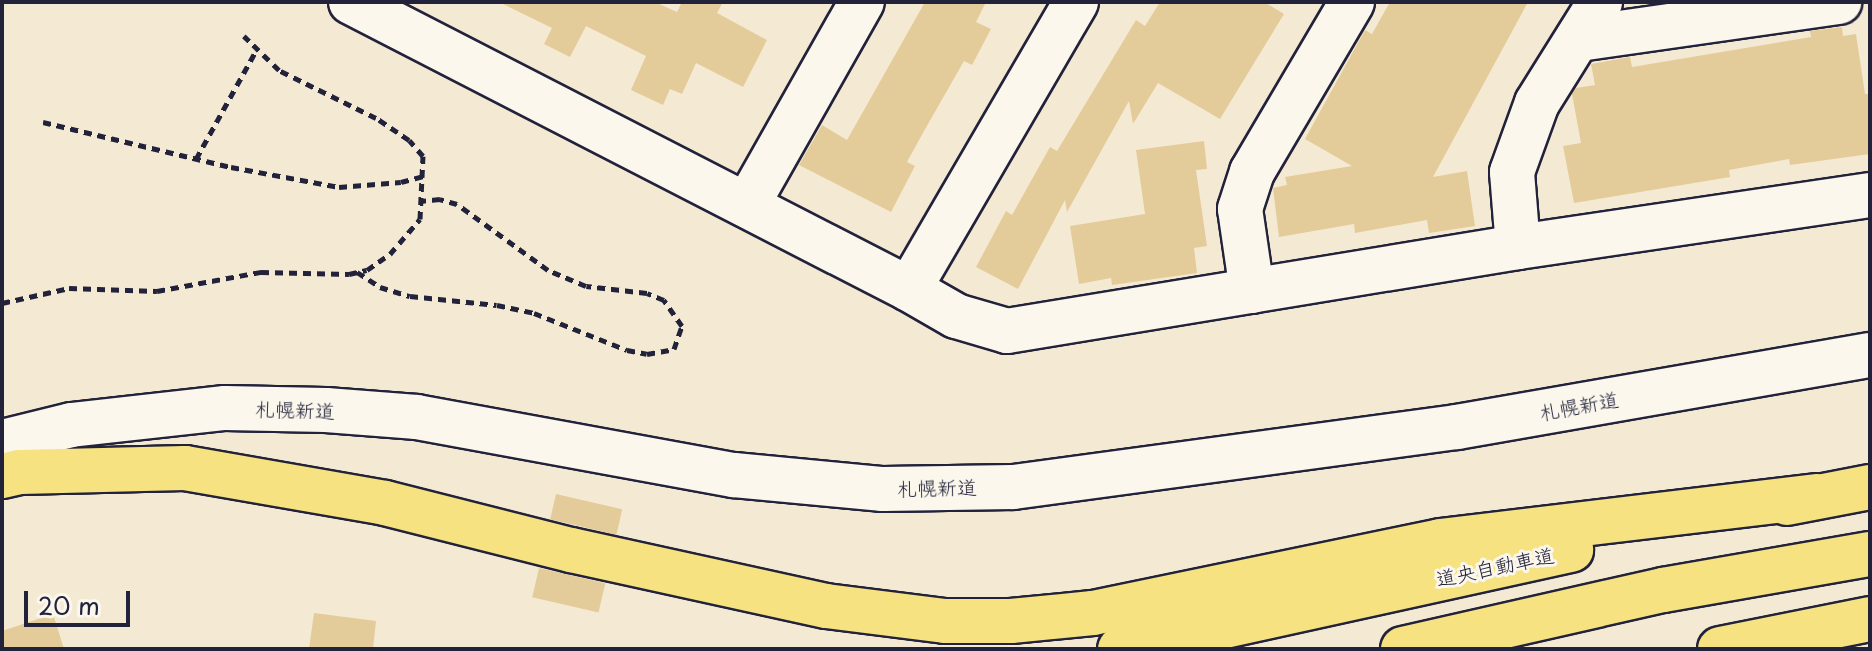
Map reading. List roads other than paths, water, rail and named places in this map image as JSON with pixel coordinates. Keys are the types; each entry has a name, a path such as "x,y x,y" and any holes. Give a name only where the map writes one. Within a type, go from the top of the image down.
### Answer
{"highway":[{"path":"2,476 20,472 185,468 385,503 571,550 826,606 958,621 1011,621 1093,613 1440,541 1816,496"},
{"name":"道央自動車道","path":"1120,649 1816,496 1870,487"},
{"path":"1403,649 1663,590 1870,554"},
{"path":"1720,649 1870,619"}],"street":[{"path":"351,2 956,316 1007,331 1518,247 1870,195"},
{"path":"747,205 862,2"},
{"path":"909,289 1076,2"},
{"path":"1252,291 1240,209 1252,172 1352,2"},
{"path":"1518,247 1512,172 1537,103 1600,2"},
{"path":"1578,39 1839,2"},
{"name":"札幌新道","path":"2,442 71,425 225,408 326,410 417,417 734,475 883,489 1013,487 1457,427 1870,355"}]}
